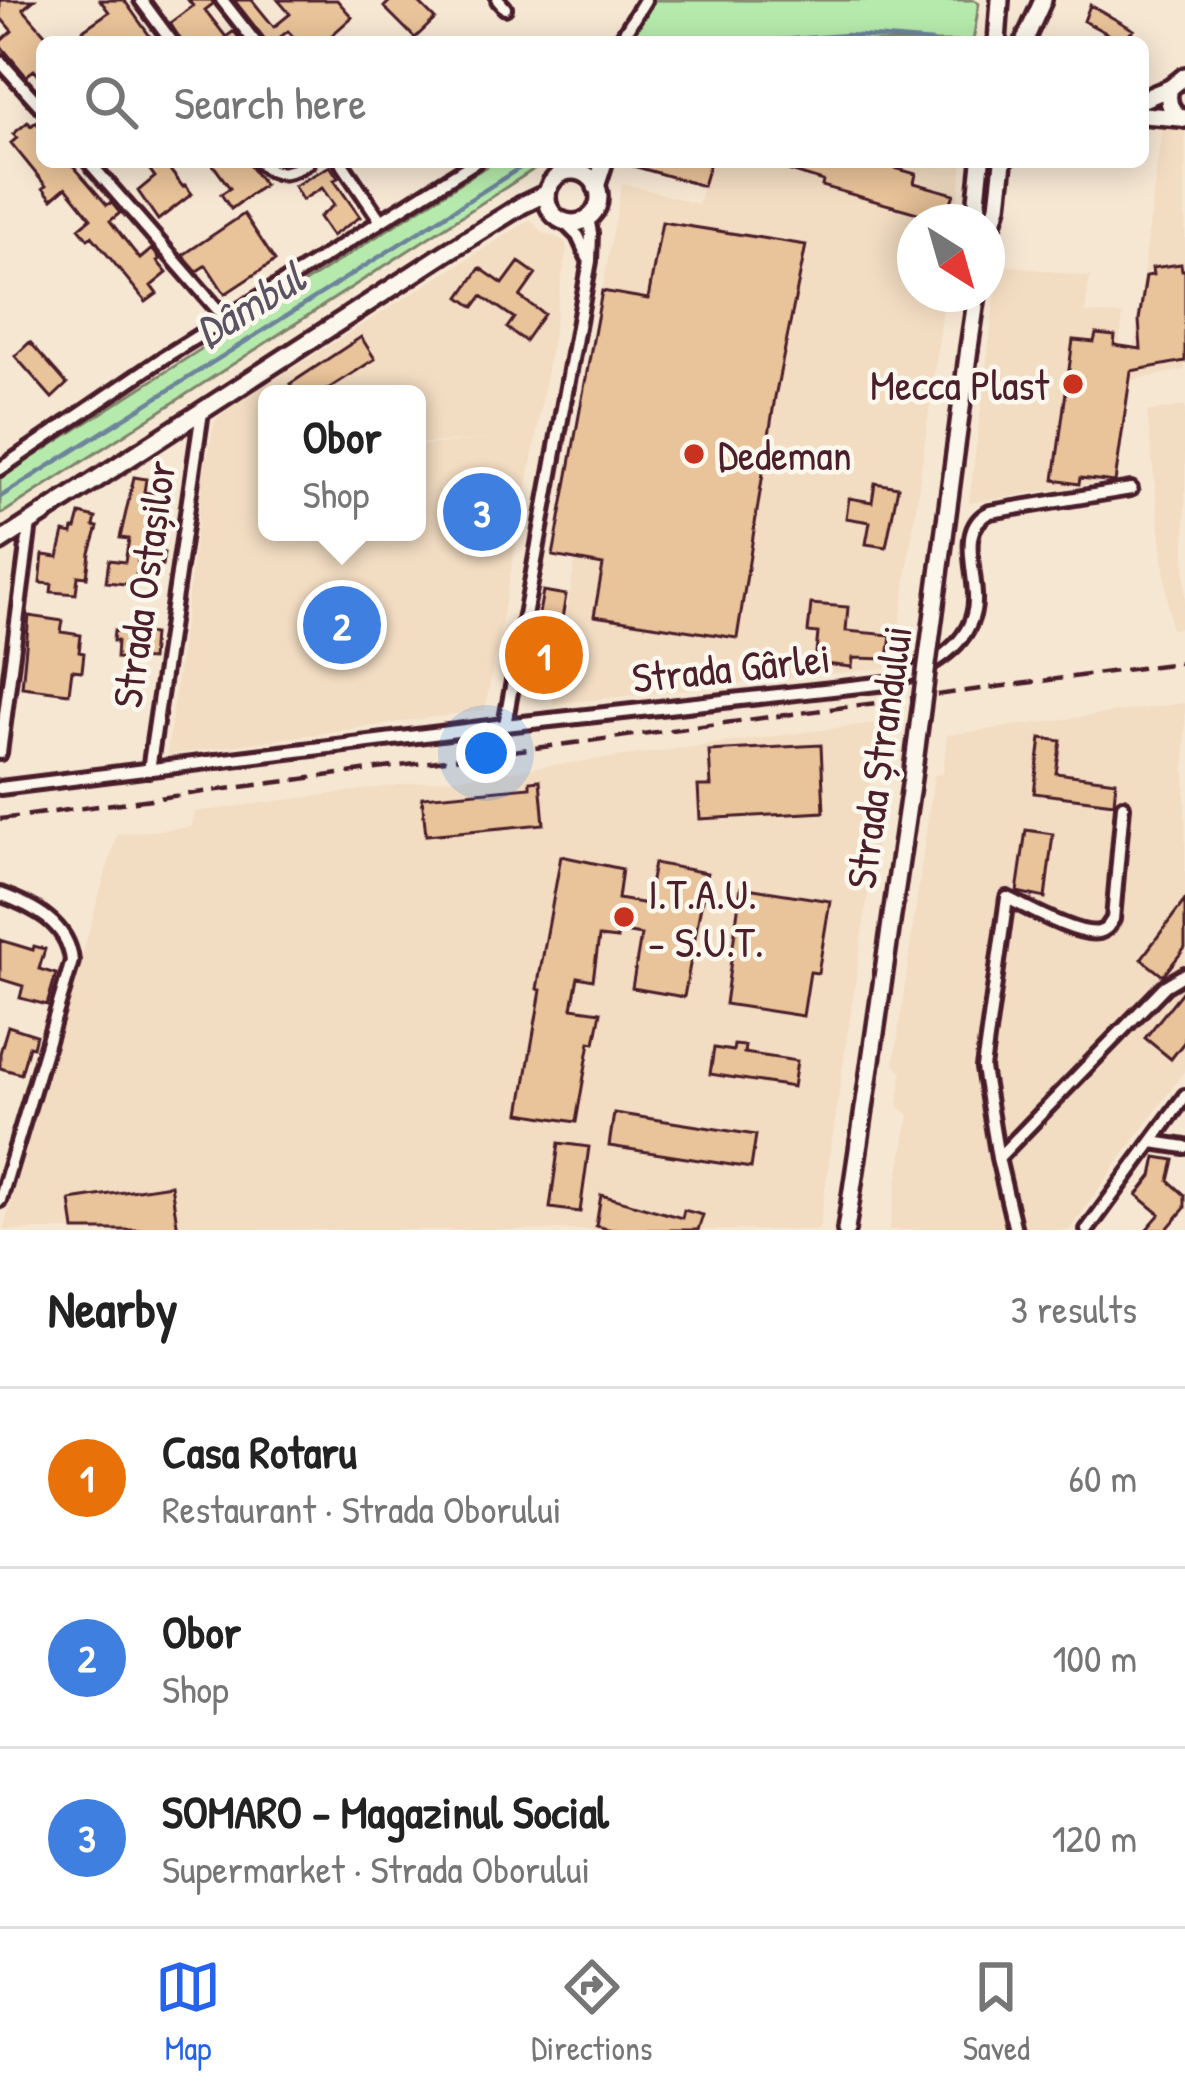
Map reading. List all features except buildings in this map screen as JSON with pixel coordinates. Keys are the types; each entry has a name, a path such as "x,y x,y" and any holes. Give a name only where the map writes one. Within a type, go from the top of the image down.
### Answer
{"main road":[{"path":"997,36 1000,0"},
{"path":"1027,36 1043,0"},
{"path":"1149,97 1185,76"},
{"path":"1170,88 1168,103 1183,119"},
{"path":"1149,116 1183,119"},
{"path":"978,204 980,168"},
{"path":"998,204 1002,168"},
{"path":"0,542 522,205 554,208 572,223 588,218 597,206 582,174 569,172 555,179 554,208"},
{"name":"Strada Ștrandului","path":"847,1230 974,312"}],"street":[{"path":"141,0 168,36"},
{"path":"223,0 250,36"},
{"path":"623,36 645,0"},
{"path":"0,61 36,101"},
{"path":"94,168 225,318"},
{"path":"265,168 278,174 297,168"},
{"path":"345,168 381,221"},
{"path":"0,469 225,318 465,168"},
{"path":"554,208 578,236 590,261"},
{"path":"505,725 590,261 588,218"},
{"name":"Strada Ostașilor","path":"149,770 202,409"},
{"name":"Strada Gârlei","path":"0,788 887,683 943,657 973,619 971,530 977,518 1131,489"},
{"path":"0,752 30,523"},
{"path":"1015,1230 983,1068 1007,898 1088,932 1109,926 1123,806"},
{"path":"0,894 36,910 64,933 71,951 70,972 0,1200"},
{"path":"998,1158 1165,986 1185,974"},
{"path":"1087,1230 1185,1096"},
{"path":"1152,1142 1185,1147"}],"shaded area":[{"path":"1162,125 1185,128 1185,370 1130,380"},
{"path":"708,168 783,168 816,178 819,168 962,168 957,204 897,204 897,312 943,312 894,667 553,704 575,561 553,556 622,183 698,204"},
{"path":"530,220 543,233 565,241 536,437 485,710 167,755 215,421 258,390 258,541 426,541 426,445 489,439 426,443 426,385 266,385"},
{"name":"Mecca Plast","path":"1005,265 1090,277 1085,313 1123,315 1101,482 969,503 993,312 1005,312"},
{"path":"1185,406 1185,628 1171,629 1147,412"},
{"path":"1185,703 1185,1070 1069,1230 889,1230 909,1115 898,1106 902,1072 894,1065 934,775 943,774 947,735"},
{"path":"876,723 867,815 879,818 819,1230 3,1230 117,834 192,827 194,812"}],"green space":[{"path":"655,0 979,3 974,36 633,36"},
{"path":"484,168 536,168 0,515 0,478"}],"waterway":[{"name":"Dâmbul","path":"833,36 859,36"},
{"name":"Dâmbul","path":"0,497 520,168"}],"railway":[{"path":"0,819 1185,662"}],"place":[{"name":"Mecca Plast","path":"1073,384"},
{"name":"Dedeman","path":"694,454"},
{"name":"SOMARO - Magazinul Social","path":"482,512"},
{"name":"Obor","path":"342,625"},
{"name":"Casa Rotaru","path":"544,655"},
{"name":"I.T.A.U. - S.U.T.","path":"624,917"}]}
